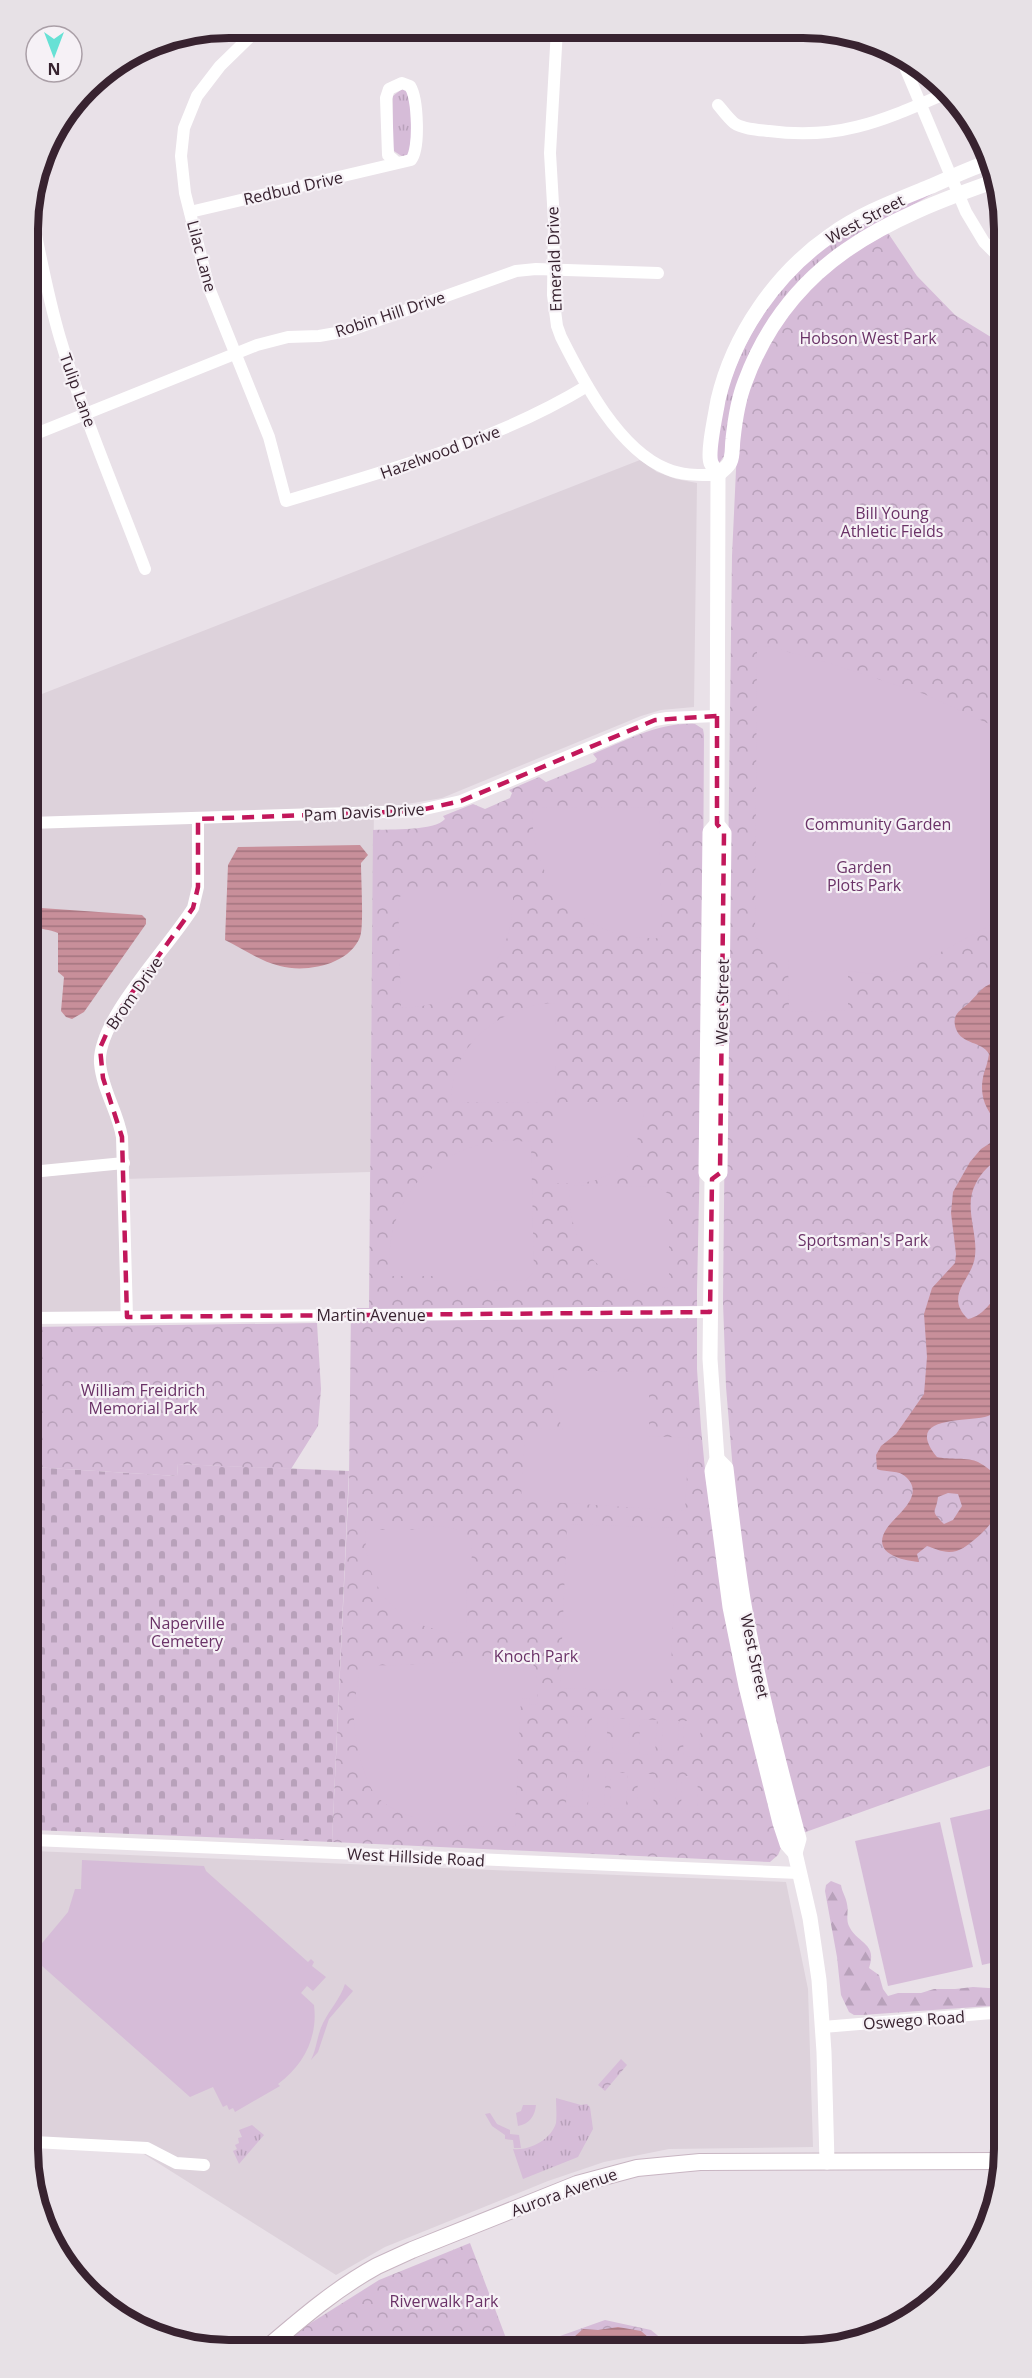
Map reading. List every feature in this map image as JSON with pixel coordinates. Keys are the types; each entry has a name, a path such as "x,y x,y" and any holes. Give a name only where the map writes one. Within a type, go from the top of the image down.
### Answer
{"main road":[{"name":"Aurora Avenue","path":"276,2340 320,2303 377,2266 577,2184 629,2169 673,2164 994,2161"}],"street":[{"name":"Lilac Lane","path":"249,38 211,76 196,96 188,115 181,156 182,174 209,288 269,437 286,501"},
{"name":"Emerald Drive","path":"556,38 550,123 553,295 557,326 587,386 608,417 647,458 674,472 718,475"},
{"path":"905,68 978,235 994,252"},
{"name":"Redbud Drive","path":"190,212 411,160 417,151 414,94 410,86 402,83 389,89 386,98 388,155 397,163"},
{"path":"718,105 735,124 756,129 798,133 849,130 874,124 940,96"},
{"name":"West Street","path":"827,2162 823,2027 815,1943 795,1853 799,1839 769,1725 749,1634 736,1554 726,1468 717,1459 710,1359 712,1179 706,1173 710,832 717,824 718,475 710,462 720,394 741,338 769,295 799,261 831,234 880,208 983,165"},
{"name":"West Street","path":"718,475 731,462 740,395 756,354 775,321 801,287 819,269 851,246 881,229 989,183"},
{"name":"Tulip Lane","path":"38,242 53,311 74,381 145,569"},
{"name":"Robin Hill Drive","path":"38,433 275,339 337,333 360,327 516,271 658,273"},
{"name":"Hazelwood Drive","path":"286,501 373,476 491,434 536,414 587,386"},
{"name":"Pam Davis Drive","path":"38,823 416,812 461,801 655,720 717,716"},
{"name":"Brom Drive","path":"127,1317 124,1164 120,1123 103,1078 100,1048 113,1019 193,908 198,887 198,819"},
{"path":"38,1171 124,1164"},
{"name":"Martin Avenue","path":"38,1318 710,1312"},
{"name":"West Hillside Road","path":"38,1840 799,1873"},
{"name":"Oswego Road","path":"823,2027 994,2013"},
{"path":"38,2142 147,2148 176,2163 204,2165"}],"highlighted area":[{"path":"717,716 717,824 724,833 720,1173 712,1179 710,1312 127,1317 122,1137 103,1078 100,1048 113,1019 193,908 198,887 198,819 416,811 461,801 655,720"}],"shaded area":[{"path":"640,460 657,472 697,483 694,707 661,710 641,716 442,798 402,805 374,806 370,1172 124,1179 123,1164 38,1171 38,695"},
{"path":"360,845 368,855 361,863 361,932 354,947 347,954 326,965 290,968 266,961 225,940 228,865 238,847"},
{"path":"41,908 142,915 146,919 146,924 84,1012 72,1019 66,1017 61,1011 64,977 58,972 58,933 38,928 38,911"},
{"path":"994,983 994,1119 987,1109 982,1089 989,1054 982,1047 963,1038 955,1024 957,1013"},
{"path":"994,1141 994,1162 981,1175 972,1192 971,1210 975,1256 961,1287 958,1302 968,1319 979,1315 994,1300 994,1413 979,1418 942,1423 932,1427 927,1433 928,1443 937,1457 974,1460 994,1475 994,1518 974,1540 956,1551 941,1551 927,1546 917,1554 919,1562 896,1557 890,1554 882,1544 887,1528 907,1505 913,1492 912,1485 904,1475 877,1469 876,1455 881,1446 896,1434 924,1394 927,1357 924,1314 932,1288 955,1263 951,1213 953,1192 970,1162 981,1149","holes":["948,1493 958,1494 962,1506 953,1520 944,1524 935,1513 938,1497"]},
{"path":"121,1168 120,1313 38,1312 38,1177"},
{"path":"38,1851 786,1882 808,1989 813,2147 669,2149 604,2162 548,2181 385,2247 336,2275 131,2146 38,2142"},
{"path":"618,2327 641,2331 651,2340 571,2340 583,2329 598,2330"}],"green space":[{"path":"402,89 410,94 412,150 410,154 403,157 394,151 393,147 393,96"},
{"path":"934,193 835,249 800,280 783,300 759,336 724,456 717,466 718,430 733,373 759,321 775,297 815,255 838,237 873,217"},
{"path":"888,233 917,276 955,315 994,339 994,1764 803,1833 774,1723 751,1606 737,1519 726,1387 723,1302 732,556 737,449 742,411 762,353 789,310 836,263"},
{"name":"Community Garden","path":"767,646 832,664 924,694 994,726 994,923 928,959 882,975 848,971 848,1010 789,1012 788,959 775,959 755,936 757,647"},
{"name":"Knoch Park","path":"695,724 703,729 704,735 702,1060 697,1290 697,1369 701,1428 706,1480 743,1701 781,1848 778,1855 770,1862 332,1842 349,1480 351,1308 369,1308 373,830 432,826 445,819 443,816 473,804 485,809 510,798 512,793 509,790 539,777 546,782 595,762 597,759 593,754 630,738 668,726"},
{"path":"532,807 653,808 659,814 662,938 633,937 608,930 585,919 567,904 552,884 541,861 534,835"},
{"path":"405,891 513,891 512,917 506,939 497,959 485,975 469,989 449,999 427,1005 401,1008 398,899"},
{"path":"550,1003 555,1004 556,1096 549,1103 451,1102 453,1082 459,1063 468,1047 481,1033 512,1013"},
{"path":"561,1102 644,1102 641,1129 630,1154 622,1164 600,1179 587,1182 554,1183 554,1108"},
{"path":"504,1140 531,1142 534,1272 525,1281 479,1280 470,1276 470,1282 438,1282 438,1276 390,1276 390,1249 395,1224 404,1202 417,1183 433,1167 454,1154 477,1145"},
{"path":"570,1185 657,1187 669,1194 669,1288 627,1280 614,1275 593,1260 584,1249 575,1229 570,1205"},
{"name":"William Freidrich Memorial Park","path":"317,1323 321,1389 318,1426 291,1469 178,1464 177,1476 38,1467 38,1327"},
{"path":"554,1370 639,1372 649,1381 649,1436 689,1438 685,1511 521,1500 525,1428 563,1430 554,1401"},
{"name":"Naperville Cemetery","path":"178,1464 349,1471 332,1842 38,1830 38,1467 177,1476"},
{"path":"567,1524 677,1528 670,1692 560,1688"},
{"path":"430,1526 458,1530 470,1541 472,1560 466,1598 467,1633 424,1626 407,1617 392,1606 380,1591 372,1573 365,1530 411,1530"},
{"path":"491,1648 521,1652 536,1668 538,1704 530,1705 529,1698 521,1699 515,1827 443,1824 408,1816 392,1808 374,1793 359,1752 354,1706 359,1665 491,1662"},
{"path":"570,1716 586,1717 585,1752 568,1751"},
{"path":"592,1717 608,1718 606,1753 590,1752"},
{"path":"614,1718 630,1719 628,1754 612,1753"},
{"path":"640,1719 657,1720 655,1755 639,1754"},
{"path":"663,1720 679,1721 677,1756 661,1755"},
{"path":"684,1721 701,1721 699,1757 683,1756"},
{"path":"567,1771 584,1771 582,1807 566,1806"},
{"path":"589,1772 606,1772 604,1808 588,1807"},
{"path":"611,1773 628,1773 626,1809 610,1808"},
{"path":"638,1774 655,1774 653,1810 637,1809"},
{"path":"660,1775 677,1775 675,1811 659,1810"},
{"path":"682,1776 698,1776 697,1812 681,1811"},
{"path":"994,1808 994,1962 982,1965 950,1818"},
{"path":"940,1822 973,1967 888,1986 855,1841"},
{"path":"82,1860 204,1866 206,1871 308,1962 311,1959 314,1962 312,1966 326,1977 313,1991 307,1986 301,1993 314,2005 314,2028 302,2059 278,2084 280,2086 235,2112 233,2108 229,2110 227,2105 223,2107 213,2087 190,2097 38,1962 38,1948 68,1912 75,1889 81,1889"},
{"path":"831,1881 841,1885 847,1904 849,1925 853,1933 869,1949 871,1960 869,1968 879,1975 883,1989 888,1996 898,1993 921,1993 934,1989 994,1988 994,2006 862,2015 849,2012 841,1995 837,1957 825,1891 826,1885"},
{"path":"345,1984 353,1991 329,2019 318,2052 311,2060 323,2023"},
{"path":"621,2059 627,2065 605,2091 598,2085"},
{"path":"556,2098 581,2105 587,2104 590,2107 593,2129 578,2157 523,2179 513,2149 532,2146 549,2135 556,2123"},
{"path":"523,2105 536,2105 531,2119 518,2126 516,2113 521,2111"},
{"path":"490,2113 497,2124 510,2130 510,2134 519,2135 521,2148 514,2148 513,2140 505,2139 505,2135 492,2126 485,2114"},
{"path":"252,2125 264,2135 239,2164 233,2151 237,2149 235,2145 239,2143 238,2138 242,2137 239,2130"},
{"name":"Riverwalk Park","path":"470,2243 507,2340 290,2340 306,2326 379,2280"},
{"name":"Riverwalk Park","path":"605,2320 651,2330 663,2340 549,2340"}],"park label":[{"name":"Hobson West Park","path":"868,338"},
{"name":"Bill Young Athletic Fields","path":"892,522"},
{"name":"Garden Plots Park","path":"864,876"},
{"name":"Sportsman's Park","path":"863,1240"}]}
